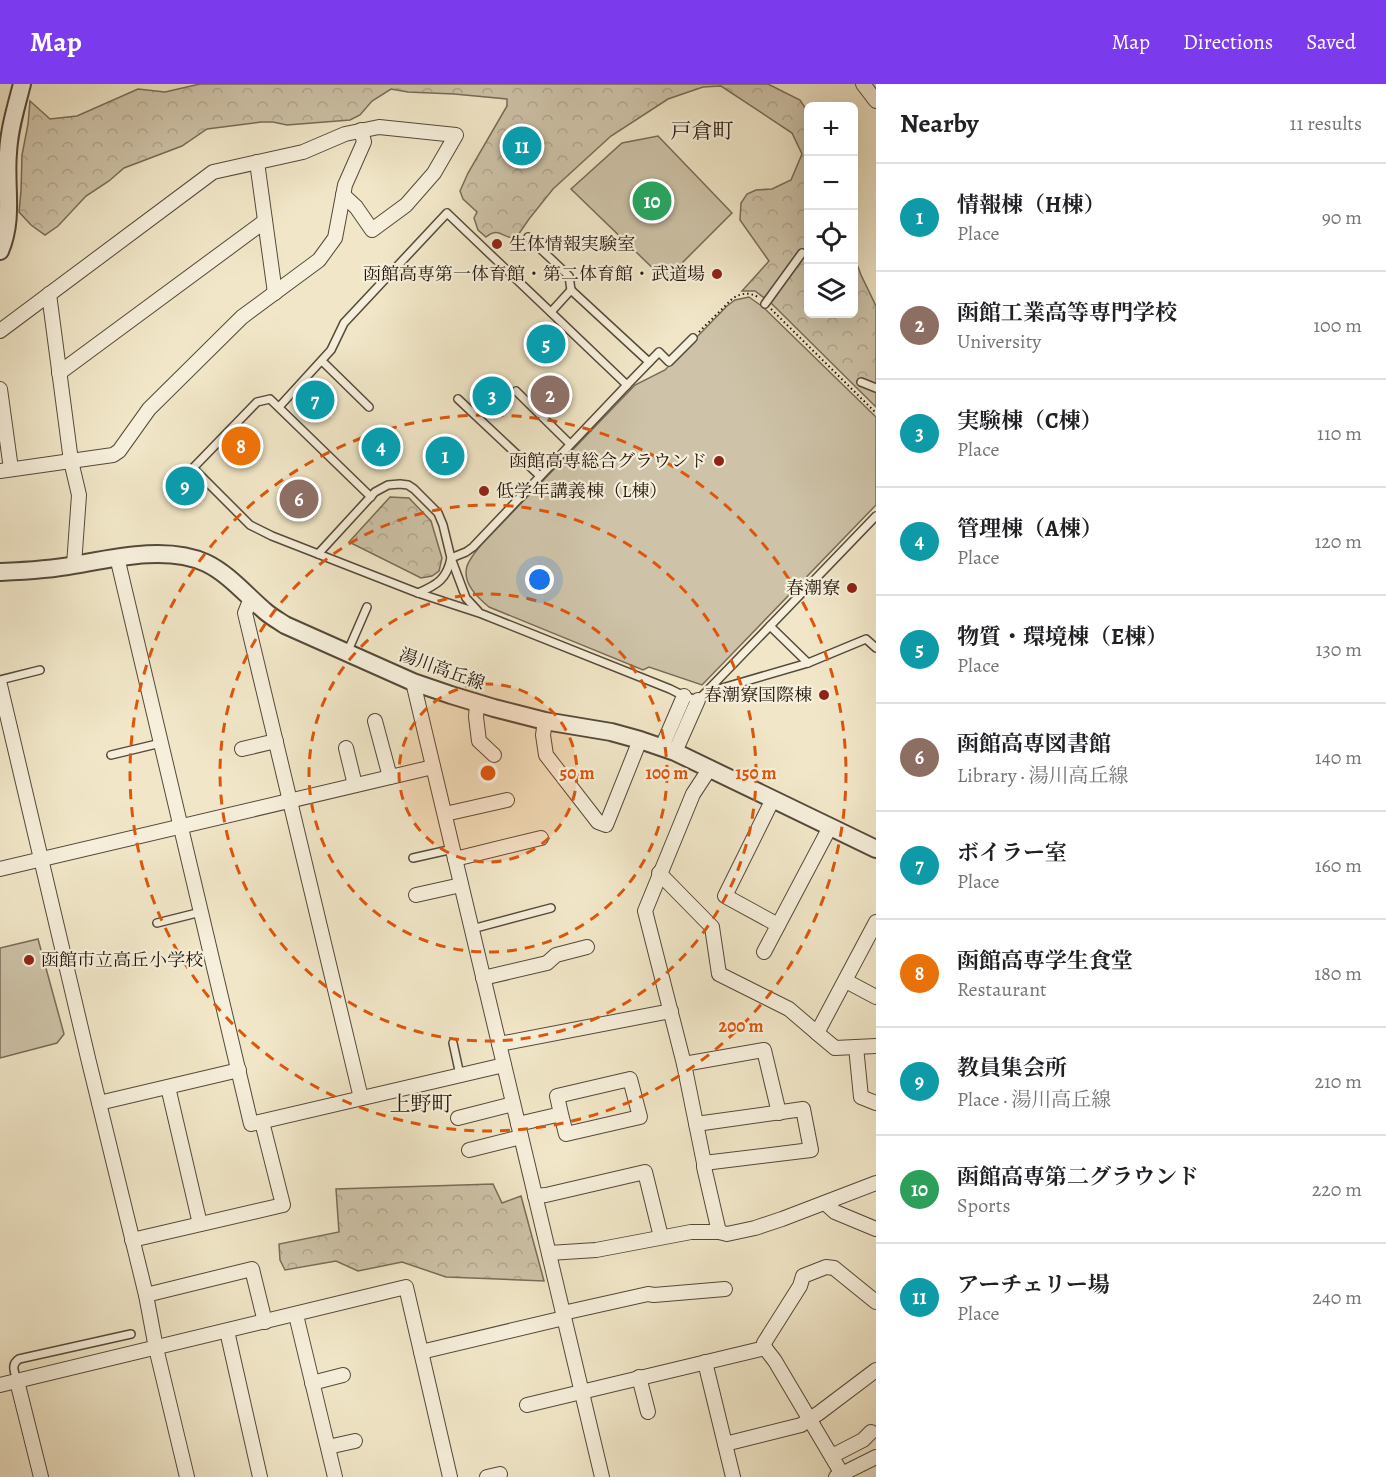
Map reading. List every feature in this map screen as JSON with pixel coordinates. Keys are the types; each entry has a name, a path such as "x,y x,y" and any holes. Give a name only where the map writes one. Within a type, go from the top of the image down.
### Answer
{"street":[{"path":"0,251 9,216 8,149 22,84"},
{"path":"863,84 876,101"},
{"path":"0,331 213,172 303,152 345,134 379,127 456,135 434,173 405,205 372,230 356,207 343,195"},
{"path":"0,389 5,470 113,455 119,451 149,409 242,316 319,260 335,238 345,185 364,142 361,130"},
{"path":"257,162 275,293"},
{"path":"59,373 265,221"},
{"path":"49,294 71,461 79,495 74,565"},
{"name":"湯川高丘線","path":"0,572 51,568 117,557 157,554 187,556 206,562 267,613 285,625 413,682 477,703 545,721 611,732 668,750 876,849"},
{"path":"117,557 251,1124 504,1065"},
{"path":"250,598 245,613 361,1098"},
{"path":"413,682 602,1477"},
{"path":"0,685 146,1295 156,1348 187,1477"},
{"path":"668,750 696,696"},
{"path":"477,703 479,741 494,755"},
{"path":"375,721 390,777"},
{"path":"545,721 543,735 546,755 598,822 606,825 640,740"},
{"path":"242,749 276,741"},
{"path":"346,748 355,785"},
{"path":"0,869 433,767"},
{"path":"710,768 693,794 645,911 684,1064 718,1232"},
{"path":"773,799 725,896 778,925"},
{"path":"445,814 507,800"},
{"path":"764,952 830,827"},
{"path":"454,854 541,838"},
{"path":"659,873 712,927 719,974 789,1009 835,1048 876,1046"},
{"path":"416,895 461,885"},
{"path":"817,1033 876,923"},
{"path":"483,978 547,963 556,955 587,946"},
{"path":"846,981 876,997"},
{"path":"499,1044 671,1011"},
{"path":"856,1047 861,1097 876,1103"},
{"path":"684,1064 764,1050 779,1113"},
{"path":"99,1103 238,1070"},
{"path":"630,1079 639,1117 566,1134 561,1114 557,1096 630,1079"},
{"path":"168,1087 200,1224"},
{"path":"458,1118 513,1104"},
{"path":"696,1124 802,1109 811,1150 704,1163"},
{"path":"469,1150 561,1114"},
{"path":"132,1240 283,1205 262,1122"},
{"path":"535,1196 645,1172 662,1237"},
{"path":"549,1253 596,1250 691,1232 727,1234 755,1228 876,1183"},
{"path":"825,1203 835,1212 876,1229"},
{"path":"876,1302 834,1268 826,1268 803,1276 800,1287 764,1342 765,1348 832,1456 839,1475 876,1457"},
{"path":"146,1295 252,1269 265,1322"},
{"path":"0,1385 406,1287 450,1477"},
{"path":"421,1352 648,1294 725,1289"},
{"path":"296,1315 335,1477"},
{"path":"227,1331 260,1477"},
{"path":"527,1405 765,1348"},
{"path":"705,1362 733,1477"},
{"path":"725,1444 801,1425 876,1370"},
{"path":"312,1383 343,1375"},
{"path":"639,1377 648,1412"},
{"path":"17,1380 41,1477"},
{"path":"832,1456 863,1440 871,1432"},
{"path":"328,1447 355,1441"}],"lane":[{"path":"279,407 331,350 345,323 447,213 627,385"},
{"path":"528,237 569,276 571,290 649,362"},
{"path":"765,304 802,253"},
{"path":"550,312 571,290"},
{"path":"451,558 473,547 659,352 669,362 693,338"},
{"path":"322,361 369,407"},
{"path":"861,382 876,388"},
{"path":"516,392 570,444"},
{"path":"370,497 270,399 257,402 193,468 250,525 418,593 482,614 670,689 696,696 808,663 866,639 876,648"},
{"path":"458,399 540,476"},
{"path":"318,554 381,488 388,485 408,485 438,513 466,598 482,614"},
{"path":"696,696 770,626 876,516"},
{"path":"418,593 442,579 449,569 451,558"},
{"path":"347,653 367,607"},
{"path":"770,626 808,663"},
{"path":"0,680 40,670"},
{"path":"111,755 161,744"},
{"path":"414,858 454,854"},
{"path":"472,929 551,908"},
{"path":"157,923 201,912"},
{"path":"453,1043 460,1075"},
{"path":"17,1380 13,1366 19,1359 131,1334"}],"path":[{"path":"693,338 739,294 747,293 757,296 876,413"}],"green space":[{"path":"200,84 768,84 800,100 804,106 804,318 858,318 858,267 876,306 876,407 771,303 755,291 742,291 769,261 740,220 741,203 747,194 756,190 772,189 791,180 802,154 792,133 721,86 703,87 668,99 611,136 553,189 516,238 498,233 486,237 478,230 474,218 477,212 463,199 460,191 507,106 507,99 391,89 372,101 360,115 350,120 287,125 261,122 207,129 182,146 124,168 86,196 58,226 45,235 19,212 22,155 30,101 50,119 77,116 138,89 165,92"},
{"path":"658,136 732,213 665,280 571,189 622,143"},
{"name":"函館高専総合グラウンド","path":"749,297 763,307 876,417 876,505 702,685 649,667 643,670 489,607 475,594 466,572 468,563 481,545 635,385 665,370 727,306 735,300"},
{"path":"390,497 409,498 431,521 442,558 439,571 432,576 421,578 349,542"},
{"path":"38,939 64,1034 57,1043 0,1058 0,948"},
{"path":"493,1184 502,1203 521,1196 544,1281 446,1277 402,1262 358,1271 336,1261 285,1270 280,1260 279,1244 339,1232 336,1189"}],"place":[{"name":"アーチェリー場","path":"522,146"},
{"name":"函館高専第二グラウンド","path":"652,201"},
{"name":"生体情報実験室","path":"497,244"},
{"name":"函館高専第一体育館・第二体育館・武道場","path":"717,274"},
{"name":"物質・環境棟（E棟）","path":"546,344"},
{"name":"函館工業高等専門学校","path":"550,395"},
{"name":"実験棟（C棟）","path":"492,396"},
{"name":"ボイラー室","path":"315,400"},
{"name":"函館高専学生食堂","path":"241,446"},
{"name":"管理棟（A棟）","path":"381,447"},
{"name":"情報棟（H棟）","path":"445,456"},
{"name":"函館高専総合グラウンド","path":"719,461"},
{"name":"教員集会所","path":"185,486"},
{"name":"低学年講義棟（L棟）","path":"484,491"},
{"name":"函館高専図書館","path":"299,499"},
{"name":"春潮寮","path":"852,588"},
{"name":"春潮寮国際棟","path":"824,695"},
{"name":"函館市立高丘小学校","path":"29,960"}],"district":[{"name":"戸倉町","path":"702,131"},
{"name":"上野町","path":"421,1104"}]}
